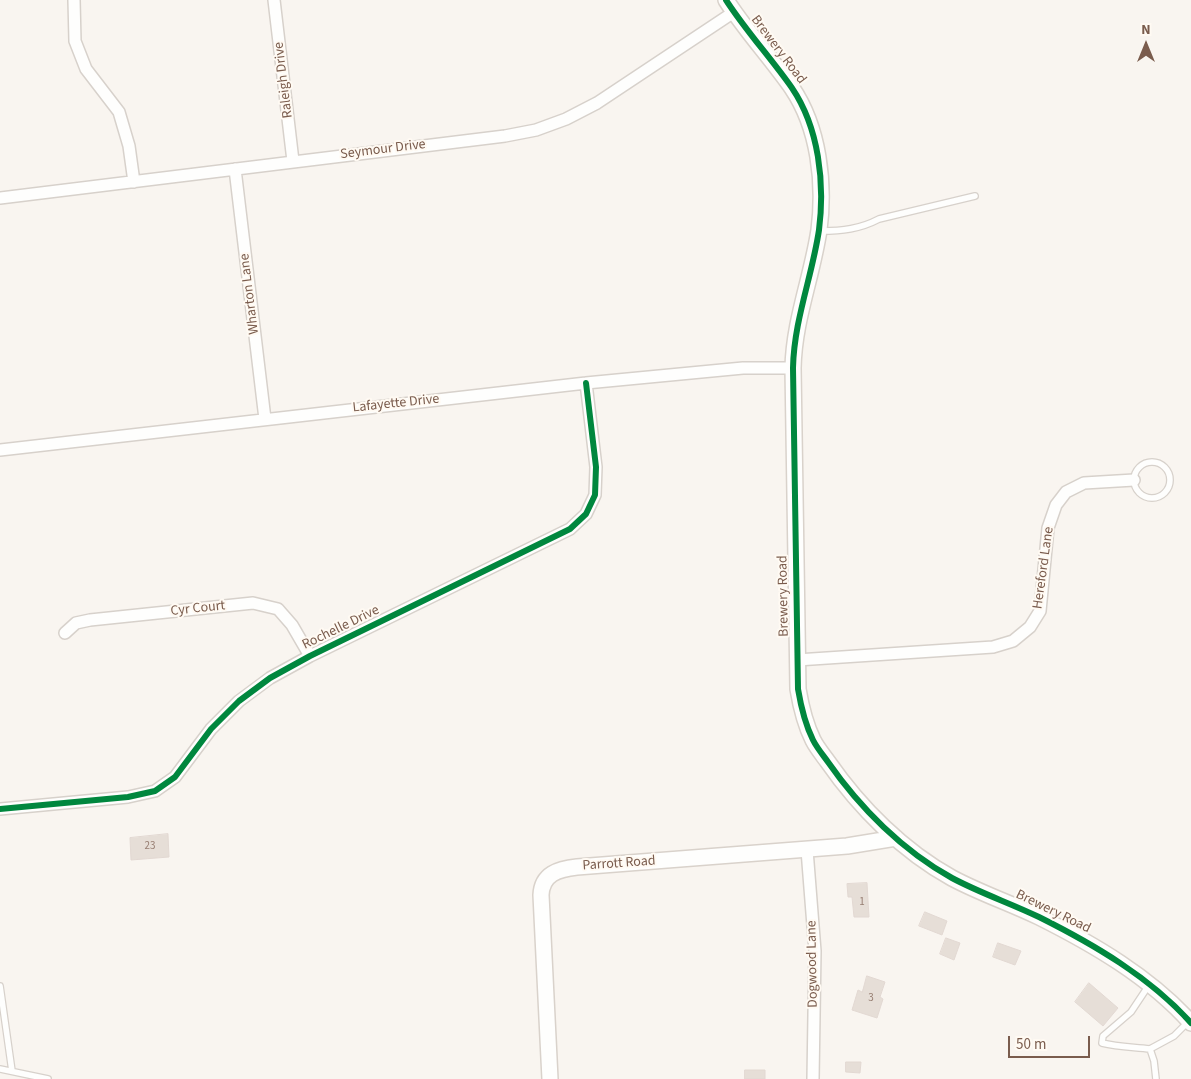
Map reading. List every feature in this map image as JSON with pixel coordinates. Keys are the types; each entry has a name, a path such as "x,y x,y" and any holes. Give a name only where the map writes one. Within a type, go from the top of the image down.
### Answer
{"street":[{"path":"74,0 76,41 86,69 119,112 129,146 134,182"},
{"name":"Raleigh Drive","path":"274,0 294,161"},
{"name":"Seymour Drive","path":"0,198 505,136 536,130 566,119 596,103 730,6"},
{"name":"Brewery Road","path":"730,6 793,90 810,125 819,162 821,199 819,231 794,345 798,689 803,715 813,741 852,794 896,838 923,859 952,878 1038,917 1094,946 1124,965 1190,1022"},
{"name":"Wharton Lane","path":"236,169 265,419"},
{"name":"Lafayette Drive","path":"0,450 586,383 743,368 794,368"},
{"name":"Rochelle Drive","path":"0,809 128,797 155,791 175,777 211,730 239,701 270,678 310,656 570,529 586,514 595,495 596,467 586,383"},
{"name":"Hereford Lane","path":"797,660 993,647 1013,641 1030,627 1040,610 1048,528 1056,504 1066,492 1084,483 1134,480"},
{"name":"Cyr Court","path":"65,633 76,624 90,620 253,604 278,610 292,625 310,656"},
{"name":"Parrott Road","path":"550,1079 541,899 542,888 547,877 559,870 577,867 854,846 896,838"},
{"name":"Dogwood Lane","path":"807,850 814,951 813,1079"}],"lane":[{"path":"819,231 844,231 865,226 879,219 975,196"},
{"path":"1146,462 1158,462 1167,468 1171,480 1170,486 1161,496 1149,498 1138,492 1134,480 1137,469 1146,462"},
{"path":"1149,985 1131,1012 1103,1036 1102,1043 1150,1049 1174,1036 1190,1022"},
{"path":"0,986 12,1071"},
{"path":"1150,1049 1154,1061 1156,1079"},
{"path":"1,1071 12,1071 34,1078 48,1079"}],"building":[{"path":"168,834 169,857 131,860 130,838"},
{"path":"867,883 869,917 854,917 852,897 848,897 847,884"},
{"path":"925,912 947,921 942,935 919,926"},
{"path":"946,938 960,943 954,960 940,954"},
{"path":"998,943 1021,951 1015,965 993,957"},
{"path":"867,976 885,982 880,997 883,999 877,1018 852,1010 858,990 862,992"},
{"path":"1089,983 1118,1008 1103,1026 1075,1002"},
{"path":"846,1062 861,1062 860,1073 846,1072"},
{"path":"745,1070 765,1070 765,1079 745,1079"}],"cycle path":[{"path":"726,0 792,88 808,120 818,156 821,194 819,230 796,333 793,368 798,689 810,734 820,751 868,812 916,855 952,878 1039,917 1100,950 1158,991 1191,1023"},
{"path":"0,809 128,797 155,791 175,777 211,729 239,701 270,678 310,656 570,529 586,514 595,495 596,467 586,383"}]}
